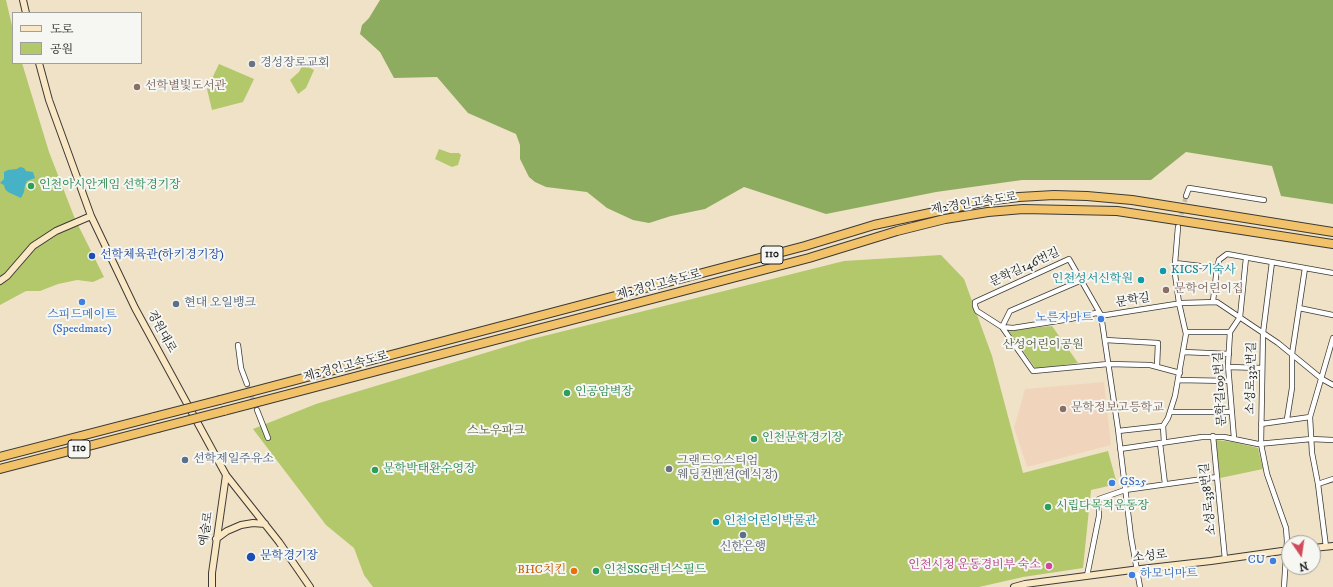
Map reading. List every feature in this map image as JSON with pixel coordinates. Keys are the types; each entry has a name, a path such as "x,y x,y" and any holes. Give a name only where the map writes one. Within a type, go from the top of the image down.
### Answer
{"highway":[{"name":"제2경인고속도로","path":"0,457 805,246 874,225 986,201 1019,196 1054,195 1132,200 1333,232"},
{"name":"제2경인고속도로","path":"0,470 809,258 897,231 945,219 1023,208 1117,211 1333,244"}],"main road":[{"path":"23,0 26,12"},
{"name":"경원대로","path":"39,64 48,100 91,216 135,308 226,475 279,542 310,587"},
{"path":"0,281 7,276 33,246 56,231 91,216"},
{"name":"예술로","path":"212,587 216,539 226,475"},
{"path":"216,539 232,528 241,525 253,523 265,524"},
{"path":"1321,547 1333,546"},
{"name":"소성로","path":"1014,587 1025,584 1281,551"}],"street":[{"path":"1186,196 1189,188 1264,200"},
{"path":"1165,484 1162,442 1163,426 1170,412 1180,372 1186,332 1179,303 1175,274 1178,227"},
{"path":"1213,302 1219,260 1227,254 1333,274"},
{"path":"1186,332 1230,332 1240,317 1246,258"},
{"name":"문학길146번길","path":"1002,327 977,311 975,302 1069,259 1101,315 1140,587"},
{"name":"소성로332번길","path":"1272,262 1263,333 1261,444 1267,474 1286,528 1287,535"},
{"path":"1175,263 1217,268"},
{"path":"1288,419 1292,388 1292,354 1305,268"},
{"path":"1082,280 1010,311 1002,327 1033,370 1108,364 1157,366 1180,372"},
{"name":"문학길","path":"1002,327 1013,328 1096,313 1106,315 1179,303 1217,302 1263,333 1292,354 1322,379 1333,385"},
{"path":"1299,308 1333,315"},
{"name":"문학길109번길","path":"1230,332 1228,367 1234,438"},
{"path":"1326,547 1311,439 1310,417 1331,350 1333,338"},
{"path":"1105,340 1158,343 1157,366"},
{"path":"238,345 241,368 247,384"},
{"path":"1184,352 1229,354"},
{"path":"1228,367 1262,368"},
{"path":"1178,380 1229,382"},
{"path":"257,410 268,438"},
{"path":"1170,412 1232,412"},
{"name":"소성로332번길","path":"1261,424 1310,417"},
{"path":"1118,431 1163,426"},
{"path":"1120,449 1213,436 1234,438 1261,444 1311,439 1333,440"},
{"name":"소성로338번길","path":"1213,436 1225,559"},
{"path":"1087,576 1099,516 1099,499 1125,490 1216,477"},
{"path":"1318,484 1333,478"},
{"name":"소성로332번길","path":"1284,587 1285,575"}],"shaded area":[{"name":"문학정보고등학교","path":"1104,382 1111,445 1027,467 1014,428 1025,389"}],"green space":[{"name":"인천아시안게임 선학경기장","path":"0,0 6,0 12,26 12,64 22,64 49,152 75,219 104,277 93,282 77,280 58,284 40,291 26,291 0,305"},
{"path":"380,0 1333,0 1333,204 1281,196 1272,166 1186,152 1151,180 1022,180 936,192 826,214 744,187 705,209 671,216 649,223 633,220 607,208 587,192 546,187 535,182 529,177 520,159 520,145 516,134 468,113 437,77 394,78 380,52 360,34 362,25 369,18"},
{"path":"219,64 254,79 243,102 212,110 207,89"},
{"path":"303,64 314,70 306,88 298,94 290,80 299,72"},
{"path":"439,149 450,153 459,153 461,155 458,165 452,167 435,159"},
{"name":"인천문학경기장","path":"941,255 964,279 992,356 1023,473 1108,451 1117,484 1091,490 1083,568 1023,577 979,587 373,587 364,575 354,548 326,525 253,429 316,404 528,340 844,261"},
{"name":"산성어린이공원","path":"1052,326 1078,363 1036,369 1008,330"},
{"path":"1216,440 1233,442 1258,448 1263,469 1220,478"}],"water":[{"path":"20,167 24,168 26,171 33,172 35,178 27,181 21,198 8,192 4,185 0,183 4,179 4,172"}],"tunnel":[{"path":"1178,227 1186,196"},
{"path":"247,384 255,405"}],"place":[{"name":"경성장로교회","path":"252,64"},
{"name":"선학별빛도서관","path":"137,87"},
{"name":"인천아시안게임 선학경기장","path":"31,186"},
{"name":"선학체육관(하키경기장)","path":"92,256"},
{"name":"KICS 기숙사","path":"1163,271"},
{"name":"인천성서신학원","path":"1141,280"},
{"name":"문학어린이집","path":"1166,290"},
{"name":"스피드메이트 (Speedmate)","path":"82,302"},
{"name":"현대 오일뱅크","path":"176,304"},
{"name":"노른자마트","path":"1101,319"},
{"name":"인공암벽장","path":"567,393"},
{"name":"문학정보고등학교","path":"1063,409"},
{"name":"인천문학경기장","path":"754,439"},
{"name":"선학제일주유소","path":"185,460"},
{"name":"그랜드오스티엄 웨딩컨벤션(예식장)","path":"669,469"},
{"name":"문학박태환수영장","path":"375,470"},
{"name":"GS25","path":"1112,483"},
{"name":"시립다목적운동장","path":"1048,507"},
{"name":"인천어린이박물관","path":"716,522"},
{"name":"신한은행","path":"743,535"},
{"name":"문학경기장","path":"251,557"},
{"name":"CU","path":"1273,561"},
{"name":"인천시청 운동경비부 숙소","path":"1049,566"},
{"name":"BHC치킨","path":"574,571"},
{"name":"인천SSG랜더스필드","path":"596,571"},
{"name":"하모니마트","path":"1132,575"}],"park label":[{"name":"스노우파크","path":"496,432"}]}
